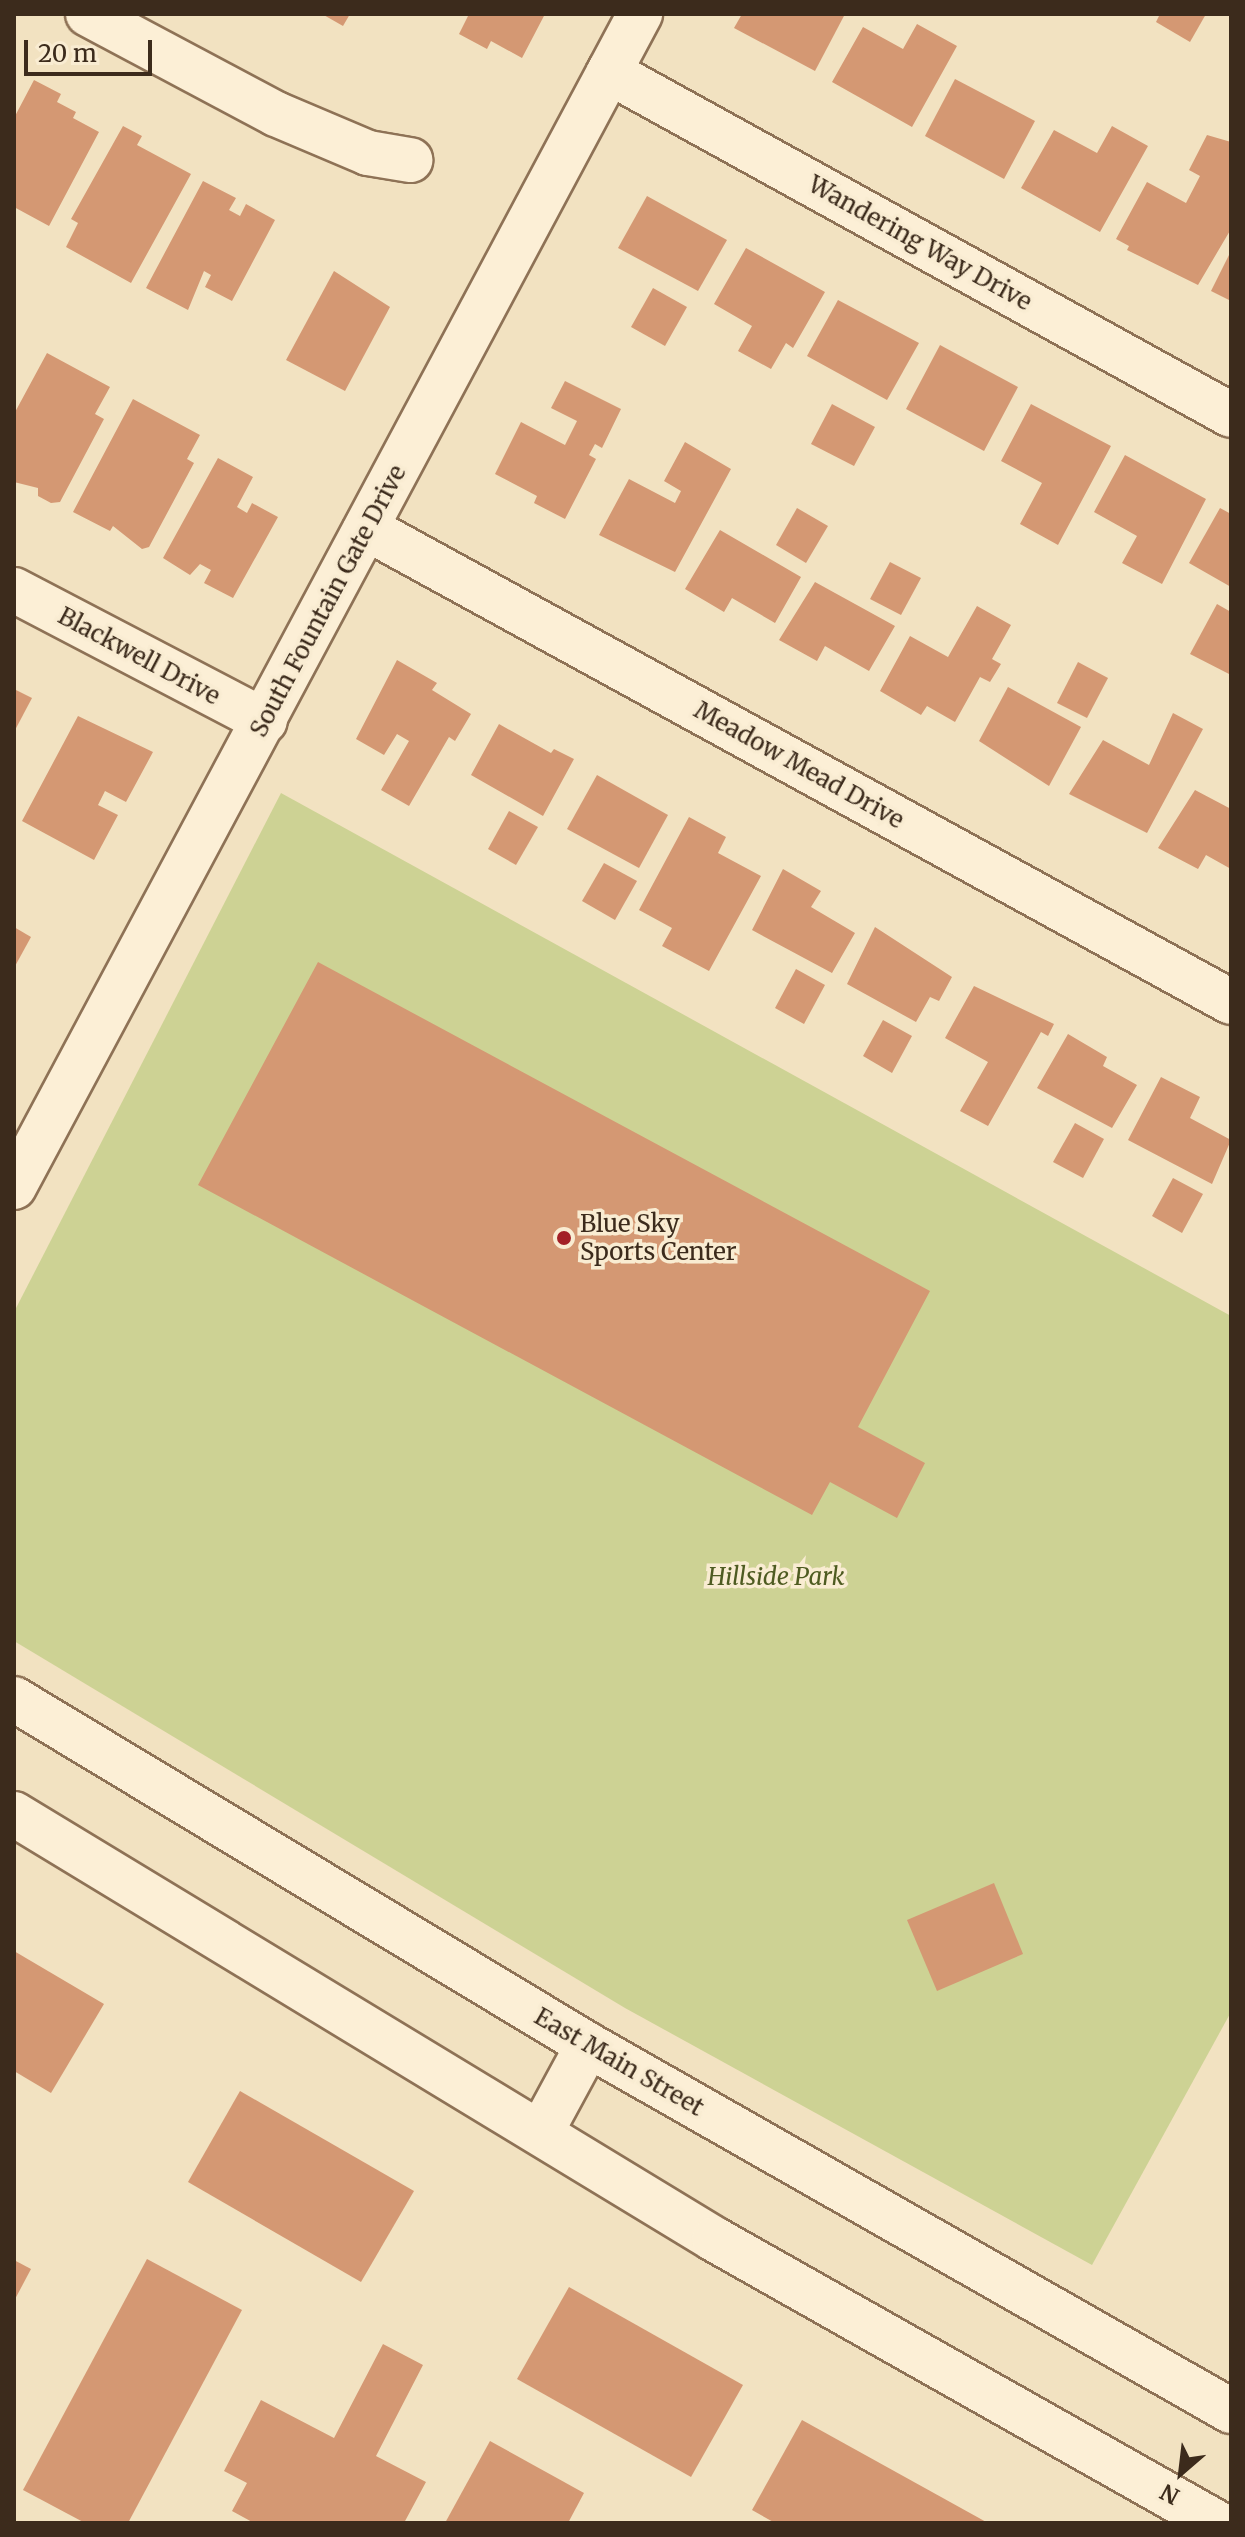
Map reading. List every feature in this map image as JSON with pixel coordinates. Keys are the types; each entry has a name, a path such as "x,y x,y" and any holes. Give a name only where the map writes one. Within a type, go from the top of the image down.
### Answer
{"street":[{"path":"88,14 276,114 368,153 410,160"},
{"name":"South Fountain Gate Drive","path":"14,1187 640,14"},
{"name":"Wandering Way Drive","path":"609,72 1231,415"},
{"name":"Meadow Mead Drive","path":"366,528 1231,1002"},
{"name":"Blackwell Drive","path":"14,590 265,721"},
{"name":"East Main Street","path":"14,1699 588,2045 1231,2411"},
{"path":"14,1814 714,2239 1217,2523"},
{"path":"541,2132 588,2045"}],"green space":[{"name":"Hillside Park","path":"281,793 1231,1316 1231,2012 1092,2265 625,2008 14,1641 14,1312"}],"building":[{"path":"322,14 350,14 343,26"},
{"path":"464,14 545,14 522,58 491,41 487,49 459,34 468,16"},
{"path":"742,14 845,14 815,71 734,28"},
{"path":"1160,14 1206,14 1190,42 1156,22"},
{"path":"917,24 957,46 912,127 832,82 863,27 903,49"},
{"path":"955,79 1035,121 1004,179 925,136"},
{"path":"34,80 61,94 57,102 76,112 73,118 99,132 49,226 14,207 14,118"},
{"path":"123,126 142,136 137,145 191,174 131,283 66,247 78,223 71,219"},
{"path":"1112,126 1148,146 1100,232 1021,188 1054,130 1097,153"},
{"path":"1207,135 1231,142 1231,229 1198,285 1127,250 1129,246 1116,239 1147,182 1186,203 1200,176 1189,170"},
{"path":"203,181 236,198 229,210 240,216 246,204 275,220 232,301 205,287 211,275 204,271 188,310 146,288"},
{"path":"647,196 727,240 698,291 618,248"},
{"path":"746,248 825,292 793,348 786,343 771,369 738,351 752,326 714,304"},
{"path":"1231,251 1231,301 1211,291"},
{"path":"334,271 390,307 345,391 286,360"},
{"path":"653,288 687,307 665,346 631,327"},
{"path":"838,300 919,343 887,400 807,356"},
{"path":"940,345 1018,387 984,451 906,409"},
{"path":"47,353 110,387 95,414 104,419 60,502 51,503 38,496 38,488 14,482 14,414"},
{"path":"565,381 621,409 602,448 595,444 589,455 596,459 565,519 534,503 537,496 495,474 521,422 565,445 577,421 551,408"},
{"path":"133,399 200,435 187,459 194,463 149,547 142,549 113,526 110,531 73,512"},
{"path":"832,404 875,427 854,466 811,444"},
{"path":"1031,404 1111,446 1058,545 1020,524 1042,483 1001,461"},
{"path":"685,442 731,469 675,572 599,535 629,479 675,503 681,491 664,481"},
{"path":"1125,455 1206,499 1162,584 1122,563 1137,536 1094,512"},
{"path":"218,458 253,477 237,507 247,513 252,503 278,517 233,598 204,583 211,570 200,564 190,575 163,558"},
{"path":"797,508 828,526 806,563 776,545"},
{"path":"1220,508 1231,514 1231,587 1189,563"},
{"path":"720,530 801,577 775,623 732,598 724,612 685,589"},
{"path":"890,562 921,578 901,615 870,599"},
{"path":"815,582 895,626 869,671 825,646 817,661 779,640"},
{"path":"1217,604 1231,612 1231,675 1190,654"},
{"path":"977,606 1011,625 992,659 1001,664 990,682 980,677 955,722 927,706 921,715 880,691 910,636 948,657"},
{"path":"397,660 437,683 432,690 471,714 455,741 449,737 409,806 381,790 409,741 397,734 384,755 356,739"},
{"path":"1078,662 1108,678 1087,718 1057,703"},
{"path":"1008,687 1081,727 1049,786 979,741"},
{"path":"14,689 32,698 14,732"},
{"path":"1173,713 1203,729 1147,833 1069,794 1103,740 1149,765"},
{"path":"78,716 153,752 126,802 105,791 98,805 118,815 94,860 22,821"},
{"path":"499,724 551,753 554,749 574,759 543,816 471,775"},
{"path":"597,775 668,815 639,868 567,829"},
{"path":"1195,790 1231,809 1231,869 1206,855 1198,869 1158,848"},
{"path":"509,811 538,827 516,865 488,849"},
{"path":"689,817 726,837 718,853 761,876 709,971 662,946 672,928 639,910"},
{"path":"604,863 637,881 615,920 582,901"},
{"path":"783,869 821,891 811,907 855,933 832,973 752,930"},
{"path":"14,927 31,937 14,968"},
{"path":"875,927 952,977 939,1001 930,997 916,1022 847,984"},
{"name":"Blue Sky Sports Center","path":"318,962 930,1291 858,1427 925,1463 897,1518 830,1482 812,1515 198,1185"},
{"path":"796,969 825,985 804,1024 775,1008"},
{"path":"974,986 1054,1024 1048,1036 1041,1032 988,1126 960,1111 988,1062 945,1038"},
{"path":"883,1020 912,1036 892,1073 863,1056"},
{"path":"1068,1034 1107,1057 1103,1066 1137,1085 1112,1128 1037,1088"},
{"path":"1161,1077 1200,1097 1190,1118 1231,1140 1212,1184 1128,1140"},
{"path":"1075,1123 1104,1139 1083,1178 1053,1162"},
{"path":"1173,1178 1203,1194 1182,1233 1152,1216"},
{"path":"994,1883 1023,1954 937,1991 907,1920"},
{"path":"14,1951 104,2004 51,2093 14,2071"},
{"path":"240,2091 414,2191 361,2282 188,2182"},
{"path":"147,2259 242,2310 128,2523 85,2523 23,2490"},
{"path":"14,2260 31,2269 14,2301"},
{"path":"569,2287 743,2385 691,2477 517,2379"},
{"path":"383,2344 423,2365 376,2456 426,2482 404,2523 254,2523 232,2511 247,2483 224,2471 261,2400 334,2438"},
{"path":"802,2420 988,2523 775,2523 752,2510"},
{"path":"490,2441 584,2493 568,2523 445,2523"}],"place":[{"name":"Blue Sky Sports Center","path":"564,1238"}]}
